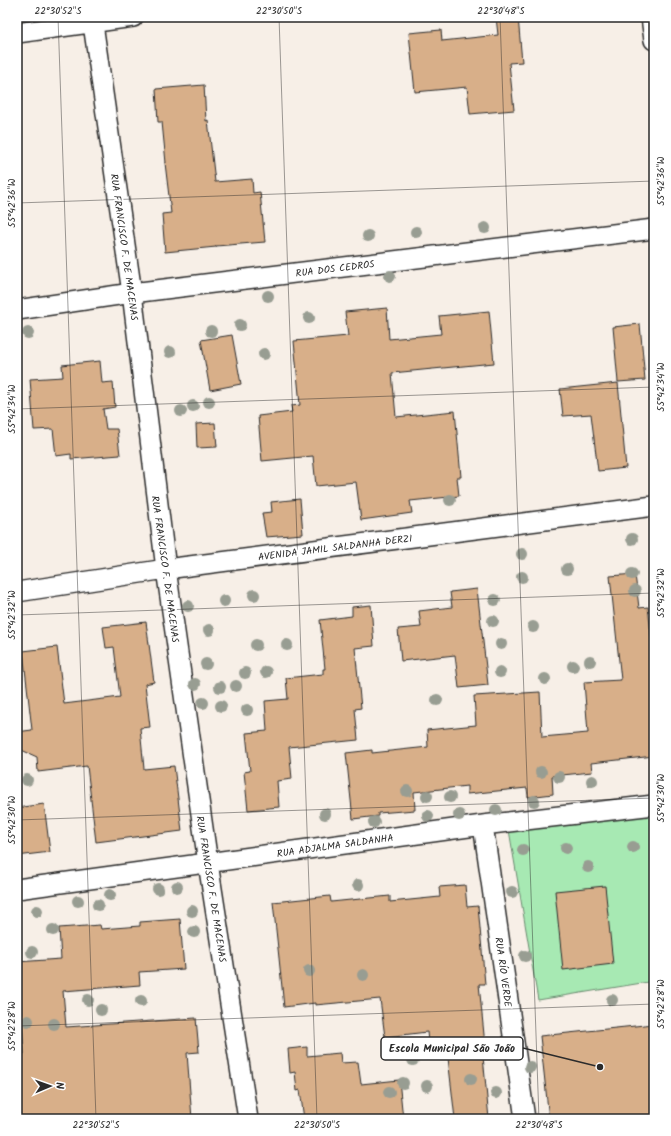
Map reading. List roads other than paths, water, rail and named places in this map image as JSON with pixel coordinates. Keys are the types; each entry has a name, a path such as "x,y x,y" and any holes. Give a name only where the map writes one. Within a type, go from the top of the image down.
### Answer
{"street":[{"path":"17,32 93,20 133,17"},
{"path":"651,17 654,40"},
{"name":"RUA FRANCISCO F. DE MACENAS","path":"93,20 132,293 166,569 208,863 248,1119"},
{"name":"RUA DOS CEDROS","path":"17,310 132,293 654,229"},
{"name":"AVENIDA JAMIL SALDANHA DERZI","path":"17,592 166,569 654,506"},
{"name":"RUA ADJALMA SALDANHA","path":"17,889 483,825 654,805"},
{"name":"RUA RÍO VERDE","path":"483,825 525,1119"}],"place":[{"name":"Escola Municipal São João","path":"600,1067"}]}
